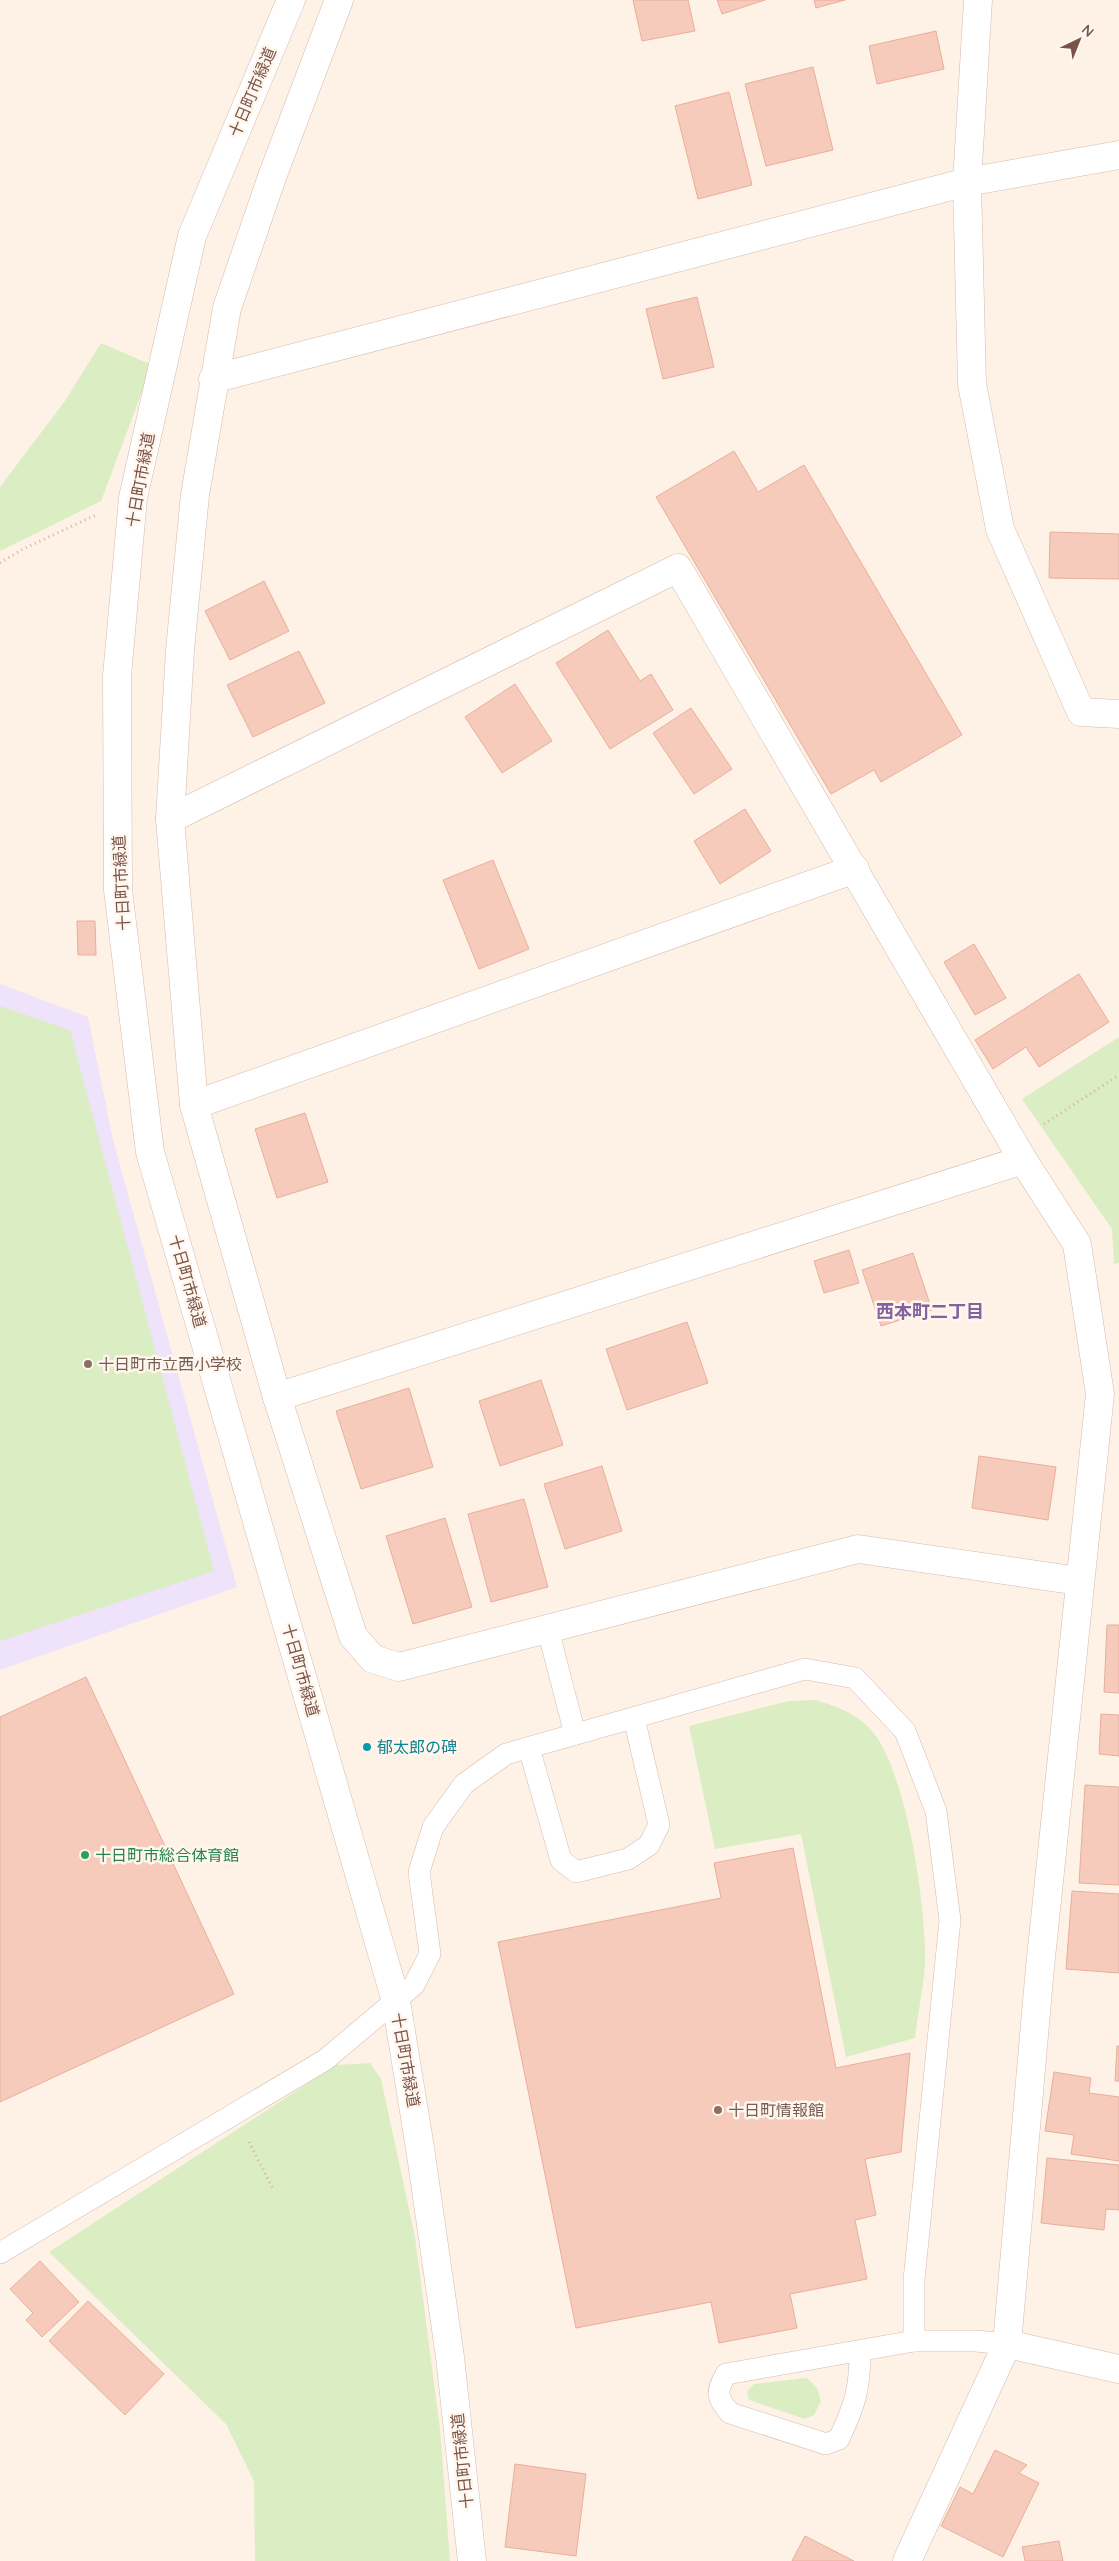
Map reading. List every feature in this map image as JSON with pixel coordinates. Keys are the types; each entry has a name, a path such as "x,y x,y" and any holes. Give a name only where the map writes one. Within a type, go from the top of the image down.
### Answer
{"street":[{"name":"十日町市緑道","path":"290,0 192,236 133,498 116,676 118,890 150,1152 396,2001 420,2148 450,2357 472,2561"},
{"path":"339,0 272,177 227,308 213,379 195,495 180,650 170,819 194,1105 278,1397 353,1636 373,1659 399,1667 858,1549 1079,1582"},
{"path":"978,0 968,182 972,384 1000,529 1081,712 1119,714"},
{"path":"213,379 968,182 1119,155"},
{"path":"170,819 678,568 1018,1152 1076,1244 1100,1394 1040,1967 1007,2344 907,2561"},
{"path":"194,1105 854,870"},
{"path":"278,1397 1018,1152"},
{"path":"1007,2344 1119,2369"}],"lane":[{"path":"548,1630 575,1734"},
{"path":"0,2253 325,2060 414,1985 430,1954 419,1872 433,1827 464,1784 506,1754 805,1669 855,1678 905,1731 936,1811 950,1920 914,2280 914,2341"},
{"path":"529,1748 561,1860 576,1872 628,1859 649,1845 659,1825 634,1718"},
{"path":"860,2351 860,2384 852,2409 839,2439 826,2444 730,2413 720,2401 718,2387 726,2374 914,2341 976,2341 1007,2344"}],"path":[{"path":"0,564 23,549 133,498"},
{"path":"1018,1152 1119,1075"},
{"path":"234,2113 273,2189"}],"shaded area":[{"name":"十日町市立西小学校","path":"0,984 88,1017 113,1140 237,1587 0,1670"}],"green space":[{"path":"101,343 152,365 101,501 0,551 0,487 65,401"},
{"name":"十日町市立西小学校","path":"0,1006 70,1030 214,1571 0,1641"},
{"path":"1119,1037 1119,1263 1114,1264 1112,1229 1022,1099"},
{"path":"815,1700 841,1709 864,1722 876,1736 887,1756 897,1781 912,1840 924,1928 924,1972 915,2038 846,2057 801,1834 715,1849 689,1726 789,1701"},
{"path":"370,2063 381,2079 415,2237 440,2429 450,2561 255,2561 254,2481 226,2424 49,2252 336,2065"},
{"path":"807,2378 817,2388 821,2401 814,2415 805,2419 749,2400 747,2391 754,2384"}],"building":[{"path":"633,0 688,0 695,31 642,41"},
{"path":"717,0 765,0 722,14"},
{"path":"814,0 845,0 816,8"},
{"path":"936,31 944,69 877,84 869,46"},
{"path":"813,67 833,150 766,166 745,84"},
{"path":"729,92 752,185 698,199 675,106"},
{"path":"697,297 714,367 663,379 646,309"},
{"path":"734,451 758,492 804,465 962,735 881,782 874,770 831,794 656,497"},
{"path":"1050,532 1119,534 1119,579 1049,578"},
{"path":"264,581 289,631 230,660 205,611"},
{"path":"608,630 640,681 651,674 673,710 610,749 556,663"},
{"path":"299,651 325,703 253,737 227,685"},
{"path":"515,684 552,741 502,773 465,717"},
{"path":"691,708 732,769 694,794 653,733"},
{"path":"745,809 771,851 720,884 694,841"},
{"path":"493,860 529,949 479,969 443,880"},
{"path":"77,921 95,921 96,955 78,955"},
{"path":"974,944 1006,998 975,1015 944,962"},
{"path":"1079,974 1109,1022 1039,1067 1026,1047 993,1069 975,1040"},
{"path":"305,1113 328,1182 277,1198 255,1129"},
{"path":"849,1250 859,1283 824,1293 814,1261"},
{"path":"913,1253 932,1310 881,1326 862,1270"},
{"path":"687,1322 708,1383 627,1410 606,1349"},
{"path":"541,1380 563,1445 500,1466 479,1401"},
{"path":"409,1388 433,1467 361,1489 336,1411"},
{"path":"979,1456 1056,1467 1048,1520 972,1508"},
{"path":"602,1466 622,1531 565,1549 544,1484"},
{"path":"524,1499 548,1587 491,1602 468,1514"},
{"path":"445,1518 472,1607 413,1624 386,1536"},
{"path":"1107,1625 1119,1625 1119,1693 1104,1692"},
{"name":"十日町市総合体育館","path":"86,1677 234,1994 0,2102 0,1717"},
{"path":"1101,1714 1119,1715 1119,1756 1099,1754"},
{"path":"1085,1785 1119,1787 1119,1885 1079,1883"},
{"name":"十日町情報館","path":"793,1848 836,2068 910,2053 901,2152 865,2159 876,2215 855,2220 867,2279 790,2294 797,2328 719,2343 711,2302 576,2328 498,1942 721,1898 714,1863"},
{"path":"1072,1891 1119,1894 1119,1973 1066,1969"},
{"path":"1117,2046 1119,2046 1119,2081 1115,2081"},
{"path":"1054,2072 1091,2078 1089,2093 1119,2097 1119,2161 1071,2154 1074,2135 1045,2131"},
{"path":"1047,2158 1119,2165 1119,2210 1106,2209 1104,2230 1041,2223"},
{"path":"40,2261 79,2302 42,2337 26,2320 33,2313 10,2289"},
{"path":"88,2301 164,2374 125,2415 49,2341"},
{"path":"995,2450 1027,2465 1019,2473 1039,2483 1003,2557 941,2526 960,2487 973,2494"},
{"path":"515,2464 586,2474 576,2556 505,2547"},
{"path":"805,2536 854,2561 792,2561"},
{"path":"1059,2541 1063,2561 1025,2561 1022,2547"}],"place":[{"name":"十日町市立西小学校","path":"88,1364"},
{"name":"郁太郎の碑","path":"367,1747"},
{"name":"十日町市総合体育館","path":"85,1855"},
{"name":"十日町情報館","path":"718,2110"}],"district":[{"name":"西本町二丁目","path":"930,1312"}]}
